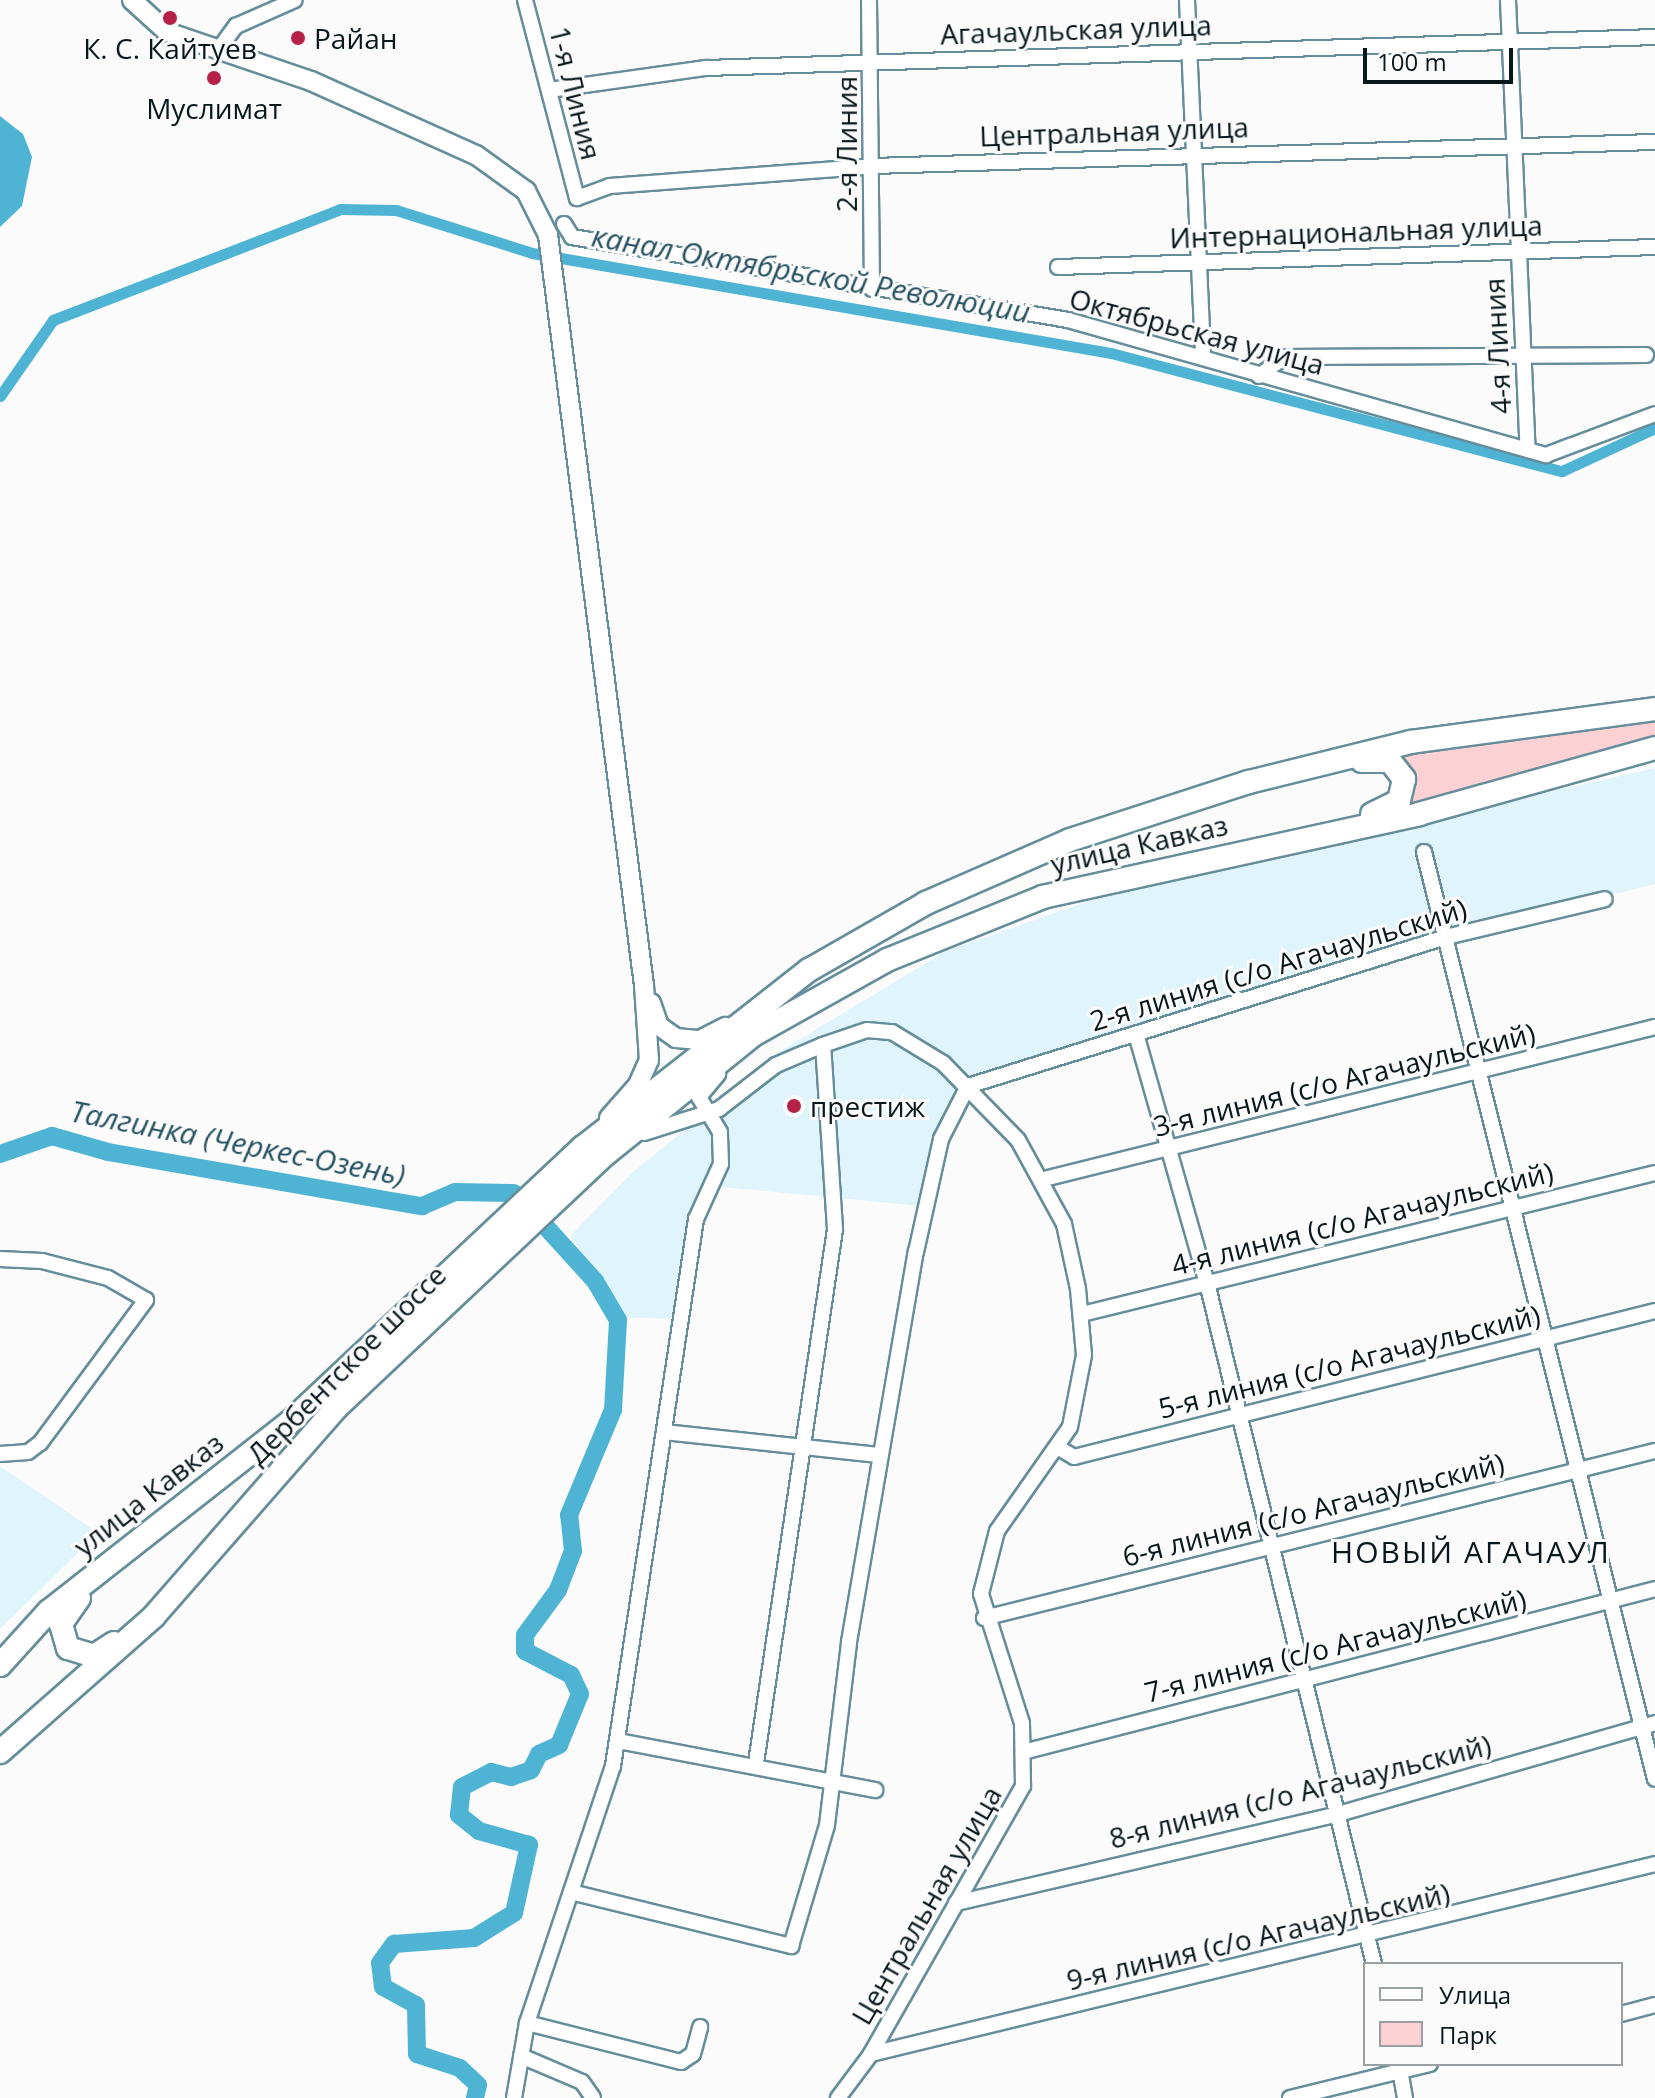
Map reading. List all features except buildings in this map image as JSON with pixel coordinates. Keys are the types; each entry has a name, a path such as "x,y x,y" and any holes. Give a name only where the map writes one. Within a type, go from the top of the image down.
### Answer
{"highway":[{"path":"748,1027 809,970 926,903 1070,840 1249,782 1411,742 1655,709"},
{"name":"улица Кавказ","path":"0,1665 49,1611 133,1542 290,1422 583,1147 748,1027 954,929 1043,897 1419,814 1655,748"},
{"path":"1249,782 1379,758 1404,779 1390,809 1256,848"},
{"name":"улица Кавказ","path":"675,1095 748,1027"},
{"name":"Дербентское шоссе","path":"0,1752 154,1616 336,1408 573,1184 675,1095"},
{"path":"133,1542 64,1615 68,1648 84,1656 105,1650 181,1582"}],"main road":[{"path":"132,0 167,32 365,103 476,155 526,191 548,250 644,985 649,1060 638,1085 583,1147"},
{"path":"644,985 659,1026 676,1038 700,1040 748,1027"}],"street":[{"path":"219,49 236,26 295,0"},
{"name":"1-я Линия","path":"525,0 577,198"},
{"name":"2-я Линия","path":"869,0 872,289"},
{"path":"1187,0 1203,356"},
{"name":"4-я Линия","path":"1508,0 1528,450"},
{"name":"Агачаульская улица","path":"549,90 648,72 1510,38 1655,37"},
{"name":"Центральная улица","path":"577,198 610,186 873,166 1655,142"},
{"path":"548,250 568,231 577,198"},
{"name":"Октябрьская улица","path":"568,231 872,289 1068,320 1528,450 1561,454 1655,414"},
{"name":"Интернациональная улица","path":"1058,267 1518,254 1655,247"},
{"path":"1259,376 1284,357 1646,355"},
{"path":"1424,852 1517,1208 1579,1470 1649,1725 1655,1779"},
{"name":"2-я линия (с/о Агачаульский)","path":"968,1086 1446,937 1605,899"},
{"path":"514,2098 527,2023 618,1741 696,1219 721,1164 720,1132 699,1097 748,1027"},
{"name":"3-я линия (с/о Агачаульский)","path":"1044,1179 1482,1074 1655,1027"},
{"path":"573,1184 646,1132 708,1111 776,1065 867,1030 892,1032 915,1042 968,1086 1044,1179 1064,1224 1082,1314 1080,1395 1057,1447 997,1531 981,1594 984,1618 1027,1751"},
{"path":"1136,1034 1207,1283 1307,1679 1374,1962"},
{"path":"756,1763 800,1449 835,1229 823,1045"},
{"path":"571,1892 791,1946 827,1825 829,1780 881,1455 941,1139 968,1086"},
{"name":"4-я линия (с/о Агачаульский)","path":"1082,1314 1655,1173"},
{"path":"0,1259 42,1261 108,1278 146,1300 40,1443 28,1452 0,1454"},
{"name":"5-я линия (с/о Агачаульский)","path":"1057,1447 1074,1457 1655,1311"},
{"path":"664,1432 800,1449 881,1455"},
{"name":"6-я линия (с/о Агачаульский)","path":"984,1618 1655,1451"},
{"name":"7-я линия (с/о Агачаульский)","path":"1027,1751 1655,1589"},
{"name":"8-я линия (с/о Агачаульский)","path":"956,1903 1338,1814 1649,1725"},
{"path":"618,1741 756,1763 875,1790"},
{"name":"Центральная улица","path":"838,2098 871,2054 956,1903 1009,1817 1027,1751"},
{"name":"9-я линия (с/о Агачаульский)","path":"871,2054 1368,1939 1655,1864"},
{"path":"1623,2013 1655,2005"},
{"path":"527,2023 688,2062 700,2027"},
{"path":"521,2056 582,2082 593,2098"},
{"path":"1290,2098 1400,2068 1405,2098"}],"shaded area":[{"path":"1655,768 1655,884 1380,951 956,1087 922,1206 700,1185 677,1319 613,1317 602,1283 570,1236 632,1173 782,1050 946,951 1126,888"},
{"path":"0,1466 98,1533 0,1629"}],"green space":[{"path":"1655,720 1655,739 1405,810 1416,780 1391,752"}],"water":[{"path":"0,116 23,134 32,157 22,206 0,227"}],"waterway":[{"name":"канал Октябрьской Революции","path":"0,396 53,320 340,209 396,210 532,253 1111,353 1562,471 1655,428"},
{"name":"Талгинка (Черкес-Озень)","path":"0,1154 52,1136 108,1152 422,1206 455,1192 514,1193"},
{"name":"Талгинка (Черкес-Озень)","path":"475,2098 478,2085 460,2068 417,2054 416,2005 383,1987 380,1963 394,1944 474,1938 514,1913 529,1845 479,1831 459,1815 462,1787 491,1772 511,1777 531,1770 539,1754 559,1745 580,1694 571,1675 525,1651 525,1635 558,1590 573,1551 569,1515 613,1410 618,1320 595,1281 547,1228"}],"place":[{"name":"К. С. Кайтуев","path":"170,18"},
{"name":"Райан","path":"298,38"},
{"name":"Муслимат","path":"214,78"},
{"name":"престиж","path":"794,1106"}],"district":[{"name":"НОВЫЙ АГАЧАУЛ","path":"1471,1552"}]}
